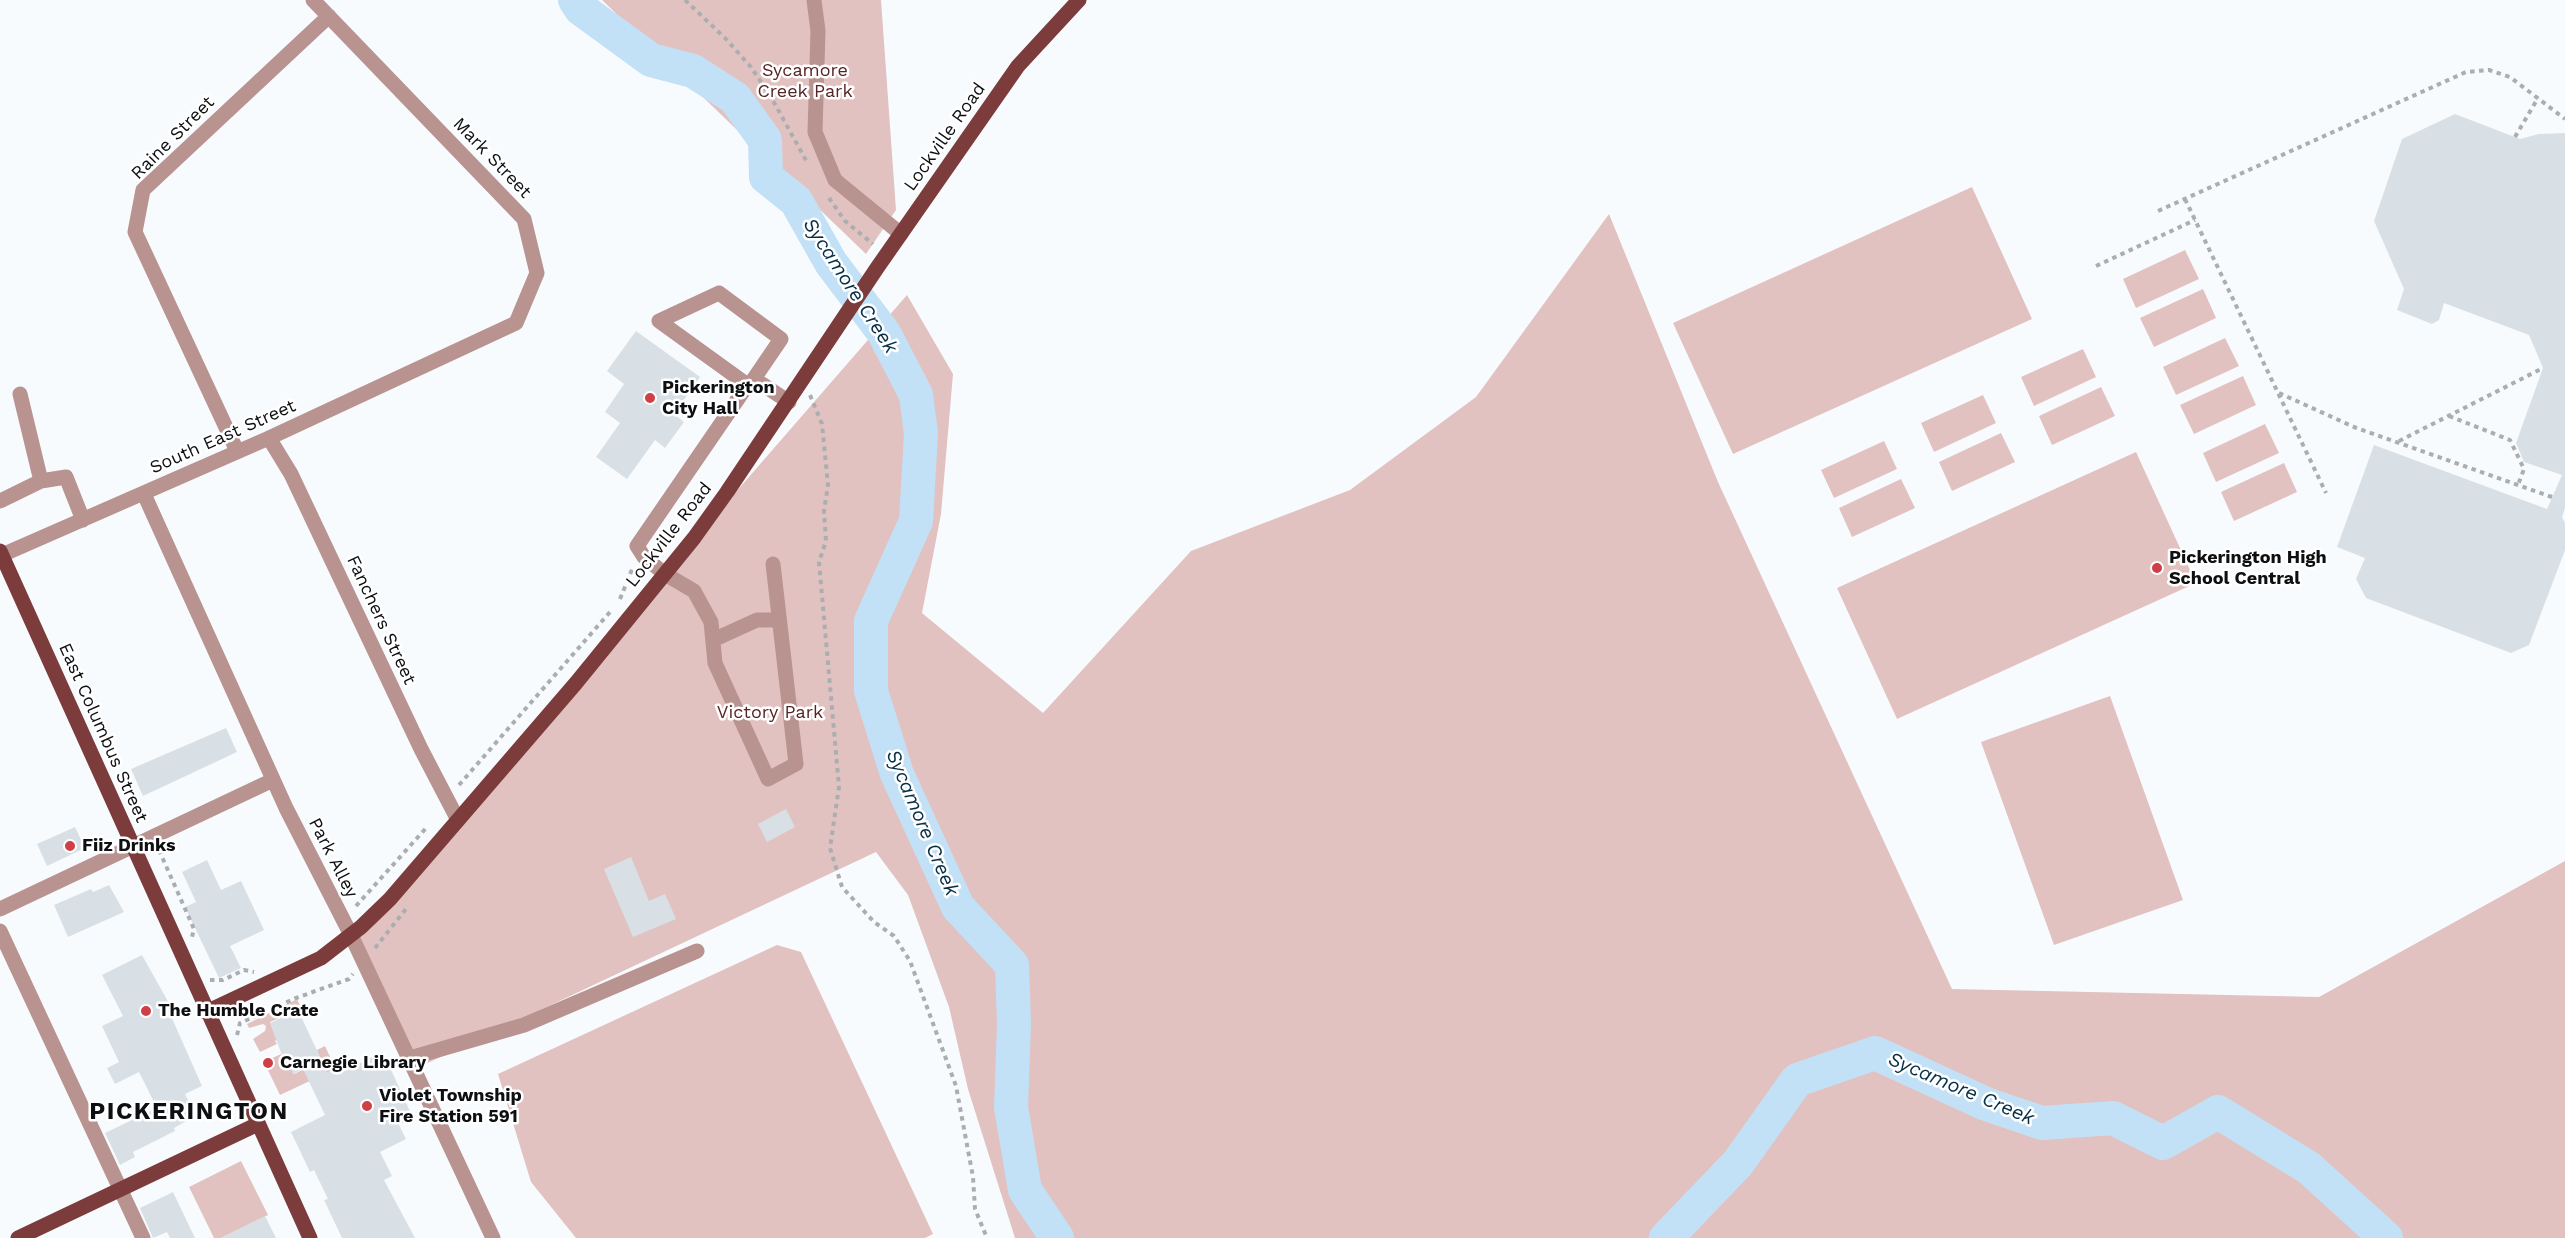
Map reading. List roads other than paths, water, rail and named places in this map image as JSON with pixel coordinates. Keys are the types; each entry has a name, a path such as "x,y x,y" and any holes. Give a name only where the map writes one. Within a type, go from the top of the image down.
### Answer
{"main road":[{"name":"Lockville Road","path":"206,1012 321,958 351,935 390,899 576,683 720,502 789,402 825,344 1018,66 1079,0"},
{"name":"East Columbus Street","path":"1,553 206,1012 310,1238"},
{"path":"18,1238 120,1188 258,1126"}],"street":[{"name":"Mark Street","path":"313,0 524,219 537,273 516,323 458,350"},
{"path":"814,0 818,31 815,132 834,180 901,234"},
{"name":"Raine Street","path":"237,451 135,232 143,190 329,16"},
{"path":"749,386 659,321 719,293 781,339 749,386 639,538 637,546 639,552 664,574 694,591 711,622 715,663 768,779 796,764 772,564"},
{"name":"South East Street","path":"1,553 144,494 458,350"},
{"path":"749,386 757,383 765,385 789,402"},
{"path":"20,394 40,481"},
{"name":"Fanchers Street","path":"269,438 291,474 416,739 458,820"},
{"path":"0,501 40,481 66,477 83,520"},
{"name":"Park Alley","path":"144,494 273,780 364,962 493,1238"},
{"path":"713,640 757,620 779,620"},
{"path":"0,909 273,780"},
{"path":"0,931 143,1238"},
{"path":"410,1058 524,1025 697,951"}],"waterway":[{"name":"Sycamore Creek","path":"575,0 581,9 651,60 693,71 735,98 765,140 766,177 796,201 831,263 884,333 916,395 921,434 916,521 871,621 871,691 897,774 958,907 1012,965 1014,1024 1011,1107 1025,1190 1057,1238"},
{"name":"Sycamore Creek","path":"1666,1238 1738,1163 1797,1080 1875,1053 1986,1104 2042,1123 2113,1118 2163,1143 2218,1112 2309,1168 2386,1238"}],"place":[{"name":"Pickerington City Hall","path":"650,398"},
{"name":"Pickerington High School Central","path":"2157,568"},
{"name":"Fiiz Drinks","path":"70,846"},
{"name":"The Humble Crate","path":"146,1011"},
{"name":"Carnegie Library","path":"268,1063"},
{"name":"Violet Township Fire Station 591","path":"367,1106"}],"district":[{"name":"PICKERINGTON","path":"189,1112"}],"park label":[{"name":"Sycamore Creek Park","path":"805,82"},
{"name":"Victory Park","path":"770,713"}]}
